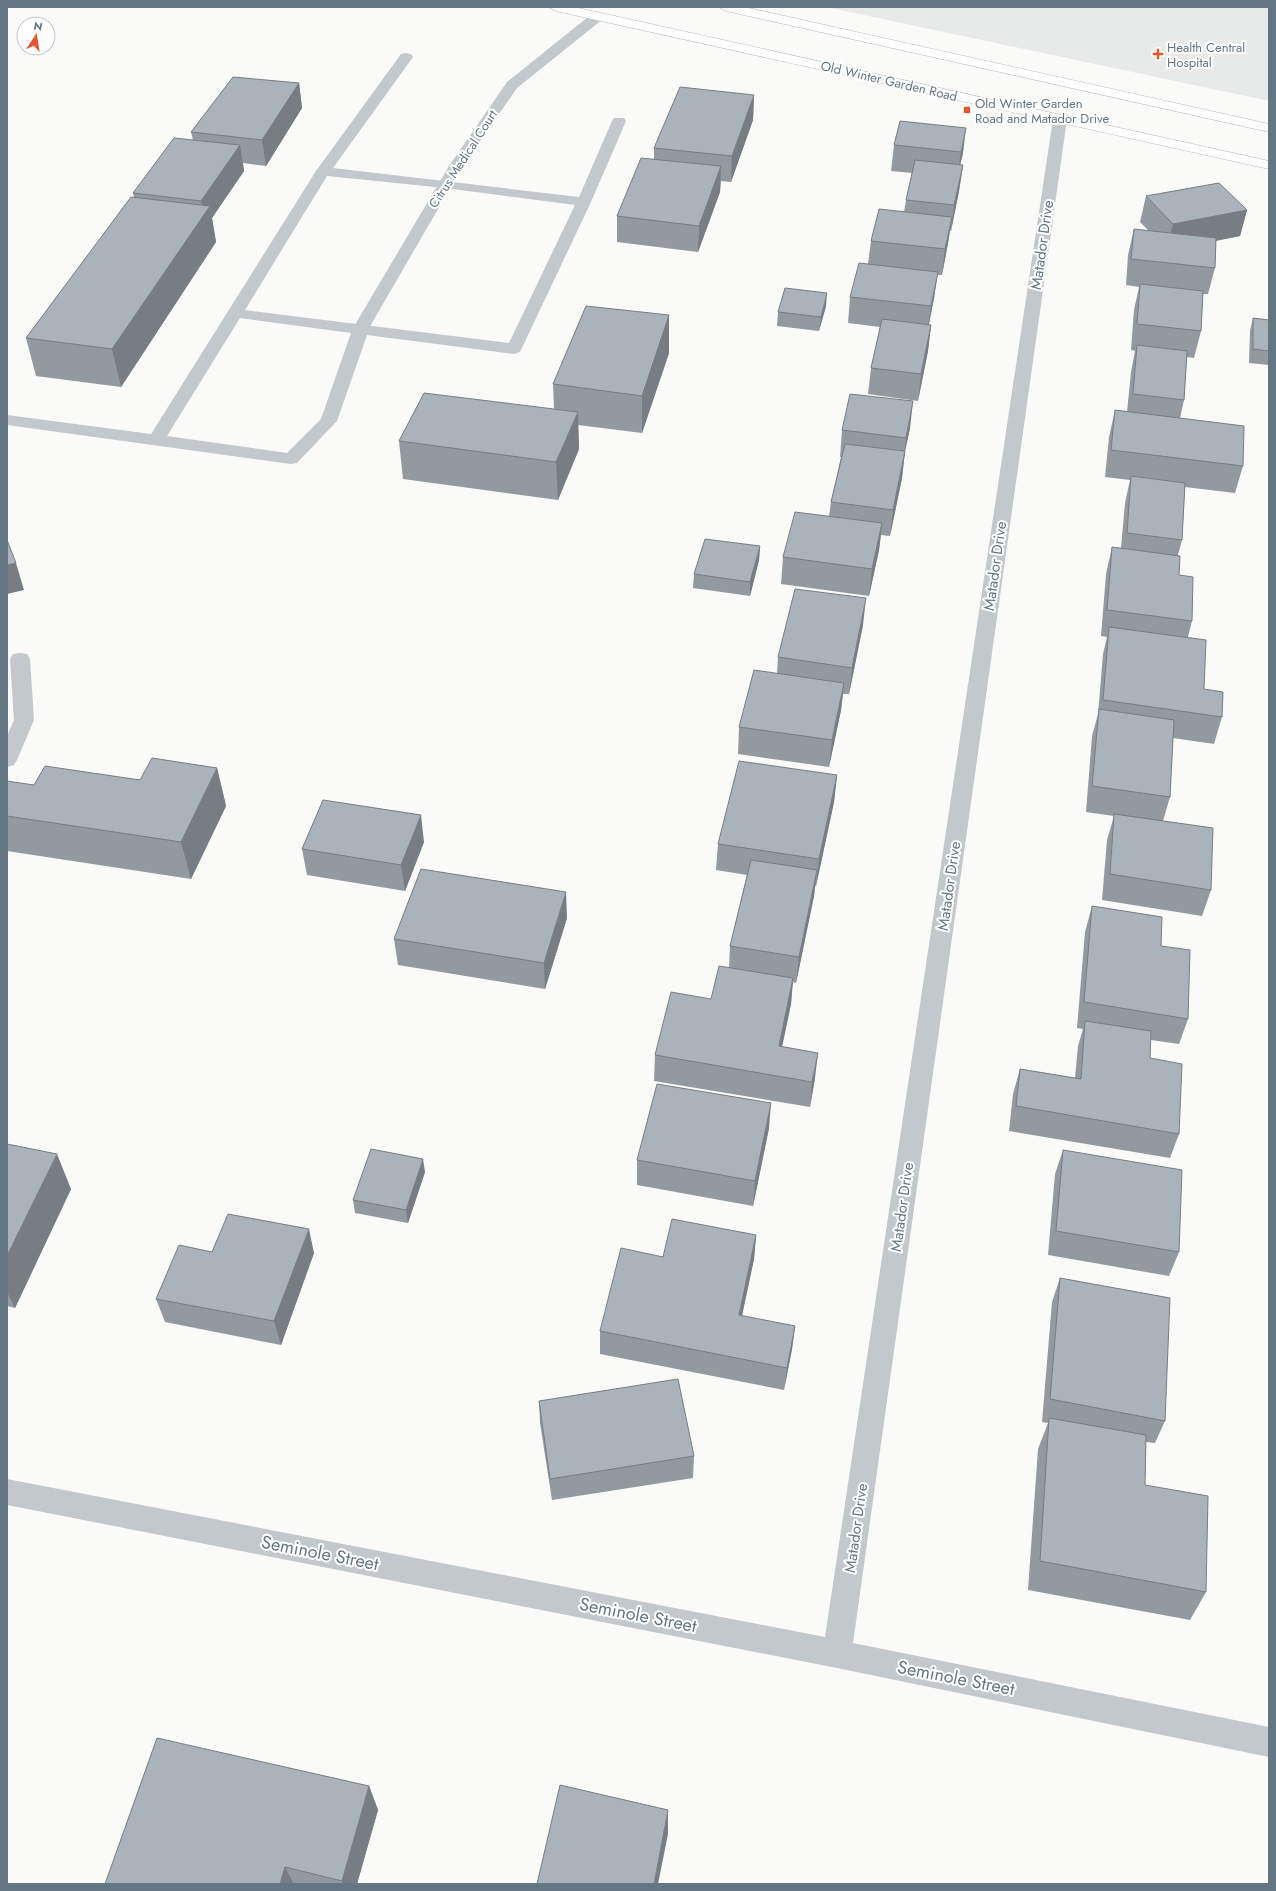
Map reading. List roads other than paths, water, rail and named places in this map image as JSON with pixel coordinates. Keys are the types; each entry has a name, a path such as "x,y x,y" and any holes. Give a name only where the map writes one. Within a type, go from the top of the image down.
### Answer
{"main road":[{"name":"Old Winter Garden Road","path":"556,7 1269,165"},
{"path":"726,7 1269,128"}],"street":[{"name":"Citrus Medical Court","path":"156,440 291,459 329,421 361,328 445,184 512,85 598,16"},
{"path":"7,420 156,440 323,172 406,57"},
{"name":"Matador Drive","path":"837,1654 1060,119"},
{"path":"235,313 361,328 514,349 584,202 619,121"},
{"path":"323,172 445,184 584,202"},
{"path":"7,760 24,720 20,659"},
{"name":"Seminole Street","path":"7,1492 837,1654 1269,1742"}],"place":[{"name":"Health Central Hospital","path":"1158,54"},
{"name":"Old Winter Garden Road and Matador Drive","path":"967,110"}]}
